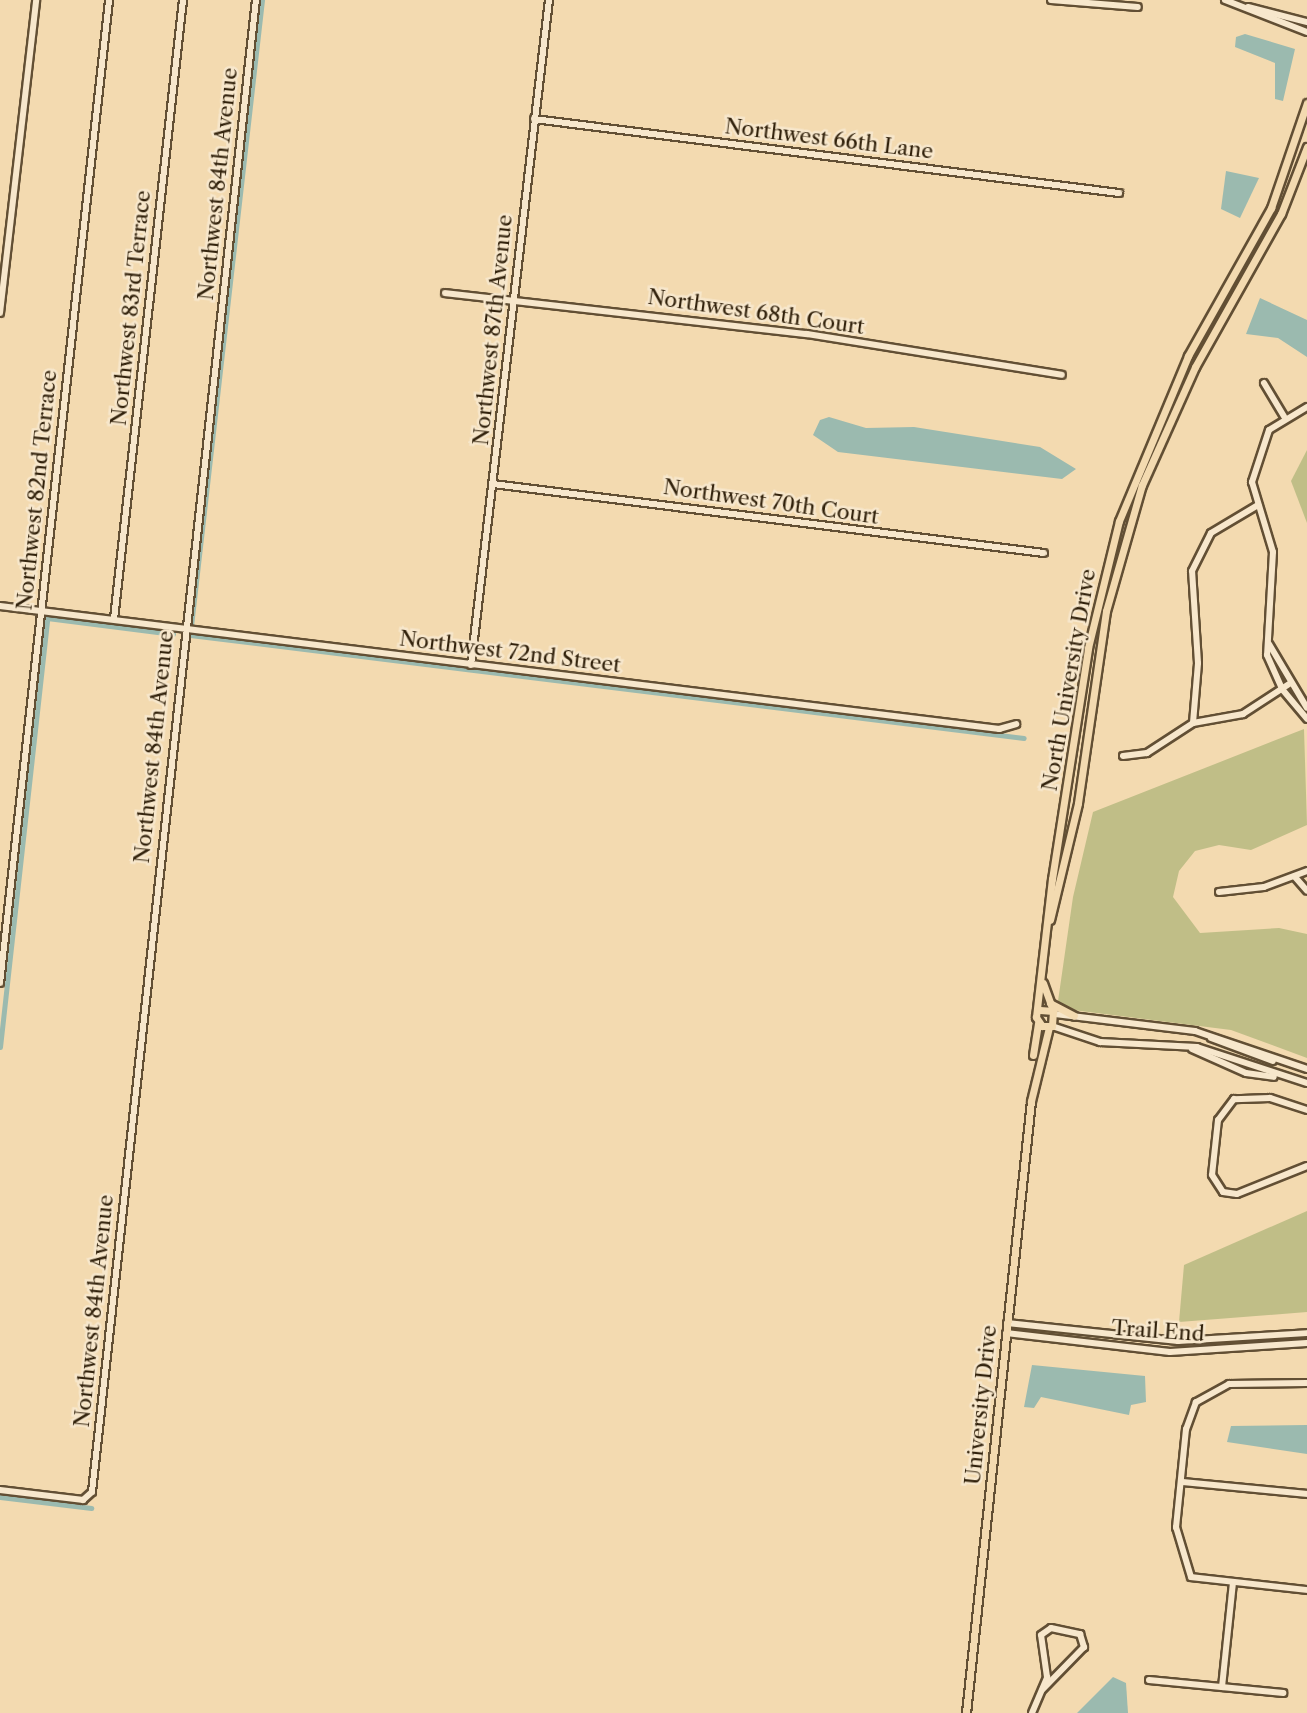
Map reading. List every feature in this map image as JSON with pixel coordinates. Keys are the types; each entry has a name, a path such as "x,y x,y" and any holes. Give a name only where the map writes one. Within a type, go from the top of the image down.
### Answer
{"main road":[{"name":"North University Drive","path":"1042,976 1095,610 1132,481 1188,356 1270,208 1307,103"},
{"name":"North University Drive","path":"1048,927 1078,803 1106,611 1142,485 1195,368 1281,214 1307,147"},
{"path":"1132,481 1142,485"},
{"path":"1042,976 1054,1013"},
{"path":"1042,976 1040,1010 1054,1013"},
{"path":"1049,1002 1074,1017"},
{"name":"University Drive","path":"965,1713 1040,1010"},
{"name":"University Drive","path":"1031,1101 1054,1013"},
{"path":"1038,1023 1050,1026"}],"street":[{"path":"0,313 36,0"},
{"name":"Northwest 82nd Terrace","path":"0,983 109,0"},
{"name":"Northwest 83rd Terrace","path":"114,619 183,0"},
{"name":"Northwest 84th Avenue","path":"0,1490 89,1498 256,0"},
{"name":"Northwest 87th Avenue","path":"471,665 549,0"},
{"path":"1051,0 1138,7"},
{"path":"1225,0 1307,22"},
{"path":"1225,0 1307,32"},
{"name":"Northwest 66th Lane","path":"534,119 1119,194"},
{"name":"Northwest 68th Court","path":"445,293 513,299 1062,374"},
{"path":"1264,383 1284,416"},
{"path":"1307,407 1284,416 1262,440 1254,460 1258,505 1274,562 1267,640 1285,687 1307,719"},
{"name":"Northwest 70th Court","path":"493,484 1044,553"},
{"path":"1193,723 1198,663 1192,571 1211,533 1258,505"},
{"name":"Northwest 72nd Street","path":"0,606 999,729 1016,724"},
{"path":"1123,757 1147,753 1193,723 1242,714 1285,687"},
{"path":"1285,687 1307,708"},
{"path":"1219,891 1295,877 1307,871"},
{"path":"1295,877 1307,891"},
{"path":"1054,1013 1225,1037 1289,1065"},
{"path":"1050,1026 1100,1042 1184,1046 1279,1077"},
{"path":"1163,1044 1165,1030"},
{"path":"1185,1032 1307,1069"},
{"path":"1184,1046 1246,1073 1307,1083"},
{"path":"1256,1069 1261,1057"},
{"path":"1307,1110 1270,1098 1234,1100 1218,1120 1212,1175 1223,1192 1237,1194 1307,1166"},
{"name":"Trail End","path":"1007,1323 1178,1342 1307,1333"},
{"name":"Trail End","path":"1006,1333 1170,1352 1307,1343"},
{"path":"1307,1384 1229,1384 1203,1395 1187,1420 1183,1482 1176,1527 1182,1563 1191,1577 1307,1590"},
{"path":"1183,1482 1307,1494"},
{"path":"1222,1687 1233,1583"},
{"path":"1032,1713 1043,1689 1048,1662 1041,1635 1051,1628 1080,1634 1084,1647 1043,1689"},
{"path":"1149,1680 1283,1693"}],"shaded area":[{"path":"1307,450 1307,523 1291,481"},
{"path":"1304,729 1307,825 1251,850 1219,845 1195,851 1179,871 1173,897 1200,933 1279,928 1307,934 1307,1058 1231,1030 1057,1008 1073,897 1093,812"},
{"path":"1307,1211 1307,1312 1179,1322 1184,1265"}],"water":[{"path":"1245,34 1295,49 1283,101 1275,99 1275,63 1235,47 1236,37"},
{"path":"1226,171 1259,178 1240,218 1221,209"},
{"path":"1260,298 1307,320 1307,357 1278,338 1246,334"},
{"path":"829,417 866,428 914,427 1040,447 1076,469 1062,479 838,452 813,435 820,420"},
{"path":"1032,1365 1145,1376 1146,1402 1131,1405 1129,1415 1041,1397 1034,1408 1024,1407"},
{"path":"1307,1425 1307,1454 1227,1442 1231,1426"},
{"path":"1113,1677 1126,1683 1128,1713 1077,1713"}],"waterway":[{"path":"191,626 262,0"},
{"path":"0,1047 47,618 173,634"},
{"path":"190,635 1024,738"},
{"path":"0,1497 91,1508"}]}
